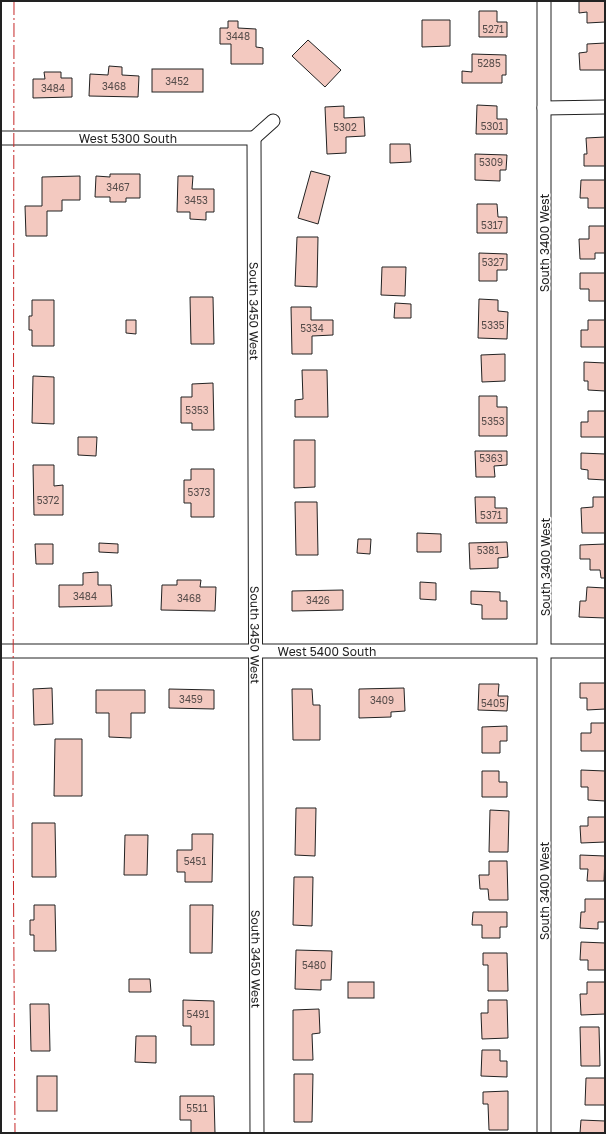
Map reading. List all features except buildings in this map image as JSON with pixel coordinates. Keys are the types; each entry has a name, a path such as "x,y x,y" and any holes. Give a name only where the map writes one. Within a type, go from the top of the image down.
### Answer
{"street":[{"name":"South 3400 West","path":"544,1 544,1133"},
{"path":"544,108 605,107"},
{"path":"254,138 273,121"},
{"name":"West 5300 South","path":"1,138 254,138"},
{"name":"South 3450 West","path":"254,138 257,1133"},
{"name":"West 5400 South","path":"1,651 605,651"}],"power":[{"path":"14,1 13,805 15,1133"}]}
